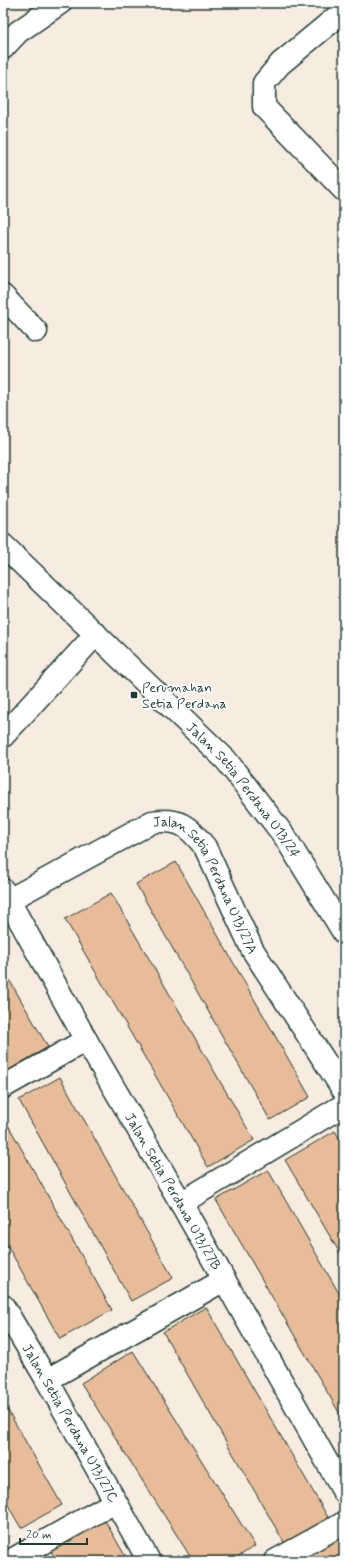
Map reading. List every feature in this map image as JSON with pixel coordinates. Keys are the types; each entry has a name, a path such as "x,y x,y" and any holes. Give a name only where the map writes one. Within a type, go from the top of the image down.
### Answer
{"street":[{"path":"3,48 18,32 60,3"},
{"path":"344,11 280,64 264,84 264,107 344,190"},
{"path":"3,296 36,331"},
{"name":"Jalan Setia Perdana U13/24","path":"3,545 226,760 285,837 344,933"},
{"path":"3,736 96,634"},
{"name":"Jalan Setia Perdana U13/27A","path":"6,895 152,822 167,820 182,824 194,834 205,847 252,949 344,1091"},
{"name":"Jalan Setia Perdana U13/27B","path":"6,895 86,1040 341,1480"},
{"path":"3,1087 86,1040"},
{"path":"181,1203 344,1105"},
{"path":"47,1380 224,1280"},
{"name":"Jalan Setia Perdana U13/27C","path":"3,1306 47,1380 149,1561"},
{"path":"10,1561 115,1502"},
{"path":"275,1561 344,1523"}],"building":[{"path":"176,862 310,1097 270,1120 136,884"},
{"path":"111,893 254,1140 208,1167 65,919"},
{"path":"3,969 48,1047 7,1071 3,1064"},
{"path":"60,1077 173,1278 131,1301 19,1100"},
{"path":"3,1116 112,1310 60,1339 3,1238"},
{"path":"335,1131 344,1146 344,1260 285,1160"},
{"path":"268,1170 344,1302 344,1421 216,1200"},
{"path":"206,1307 329,1519 285,1544 163,1332"},
{"path":"133,1351 255,1546 231,1561 193,1561 81,1383"},
{"path":"3,1402 62,1505 21,1528 3,1497"},
{"path":"103,1517 128,1561 57,1561 49,1548"},
{"path":"338,1537 344,1547 344,1561 296,1561"}],"place":[{"name":"Perumahan Setia Perdana","path":"134,695"}]}
